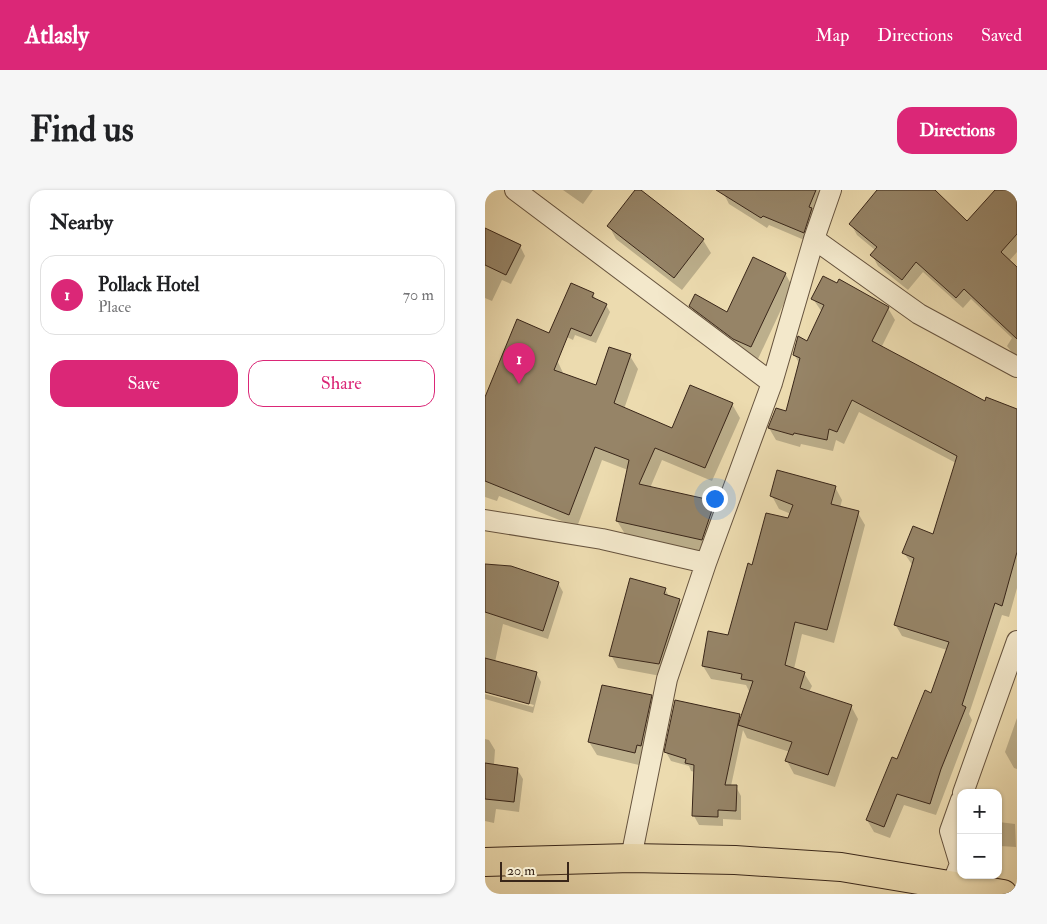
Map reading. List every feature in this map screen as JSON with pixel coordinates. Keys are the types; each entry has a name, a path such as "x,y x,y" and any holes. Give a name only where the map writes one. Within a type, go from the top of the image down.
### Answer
{"main road":[{"path":"485,862 631,858 735,860 841,867 1003,894"}],"street":[{"path":"515,190 772,382"},
{"path":"631,858 667,679 706,563 772,382 814,239 831,190"},
{"path":"814,239 919,314 1017,367"},
{"path":"485,520 602,539 706,563"},
{"path":"964,789 1017,641"},
{"path":"951,886 960,864 950,830 957,811"}],"building":[{"path":"635,190 641,190 704,239 674,278 607,226"},
{"path":"716,190 816,190 809,207 812,208 804,233 763,216 761,218"},
{"path":"877,190 935,190 967,221 995,190 1017,190 1017,234 1001,252 1017,267 1017,339 964,289 956,298 916,262 902,280 870,255 877,247 849,224"},
{"path":"485,228 521,245 506,275 485,265"},
{"path":"753,257 786,273 751,347 733,339 689,306 695,294 727,312"},
{"path":"823,276 837,283 839,279 889,307 872,341 985,401 986,397 1017,409 1017,552 1002,606 995,603 962,705 966,707 941,769 930,804 897,794 884,827 866,820 892,757 897,759 925,690 931,693 949,642 894,625 914,558 902,553 913,526 933,534 957,456 852,400 837,432 829,429 827,440 794,433 793,435 768,428 776,408 786,411 800,358 793,355 798,336 807,341 824,305 811,299"},
{"path":"571,283 594,293 592,297 607,304 591,336 571,328 554,370 596,385 609,347 631,354 614,403 672,428 690,385 733,403 705,468 655,448 639,484 715,501 702,540 616,521 629,460 595,447 569,515 485,481 485,397 517,319 549,333"},
{"path":"777,470 836,486 831,504 859,511 827,630 795,622 785,665 805,672 800,688 852,705 828,775 785,761 792,742 738,725 753,681 741,679 742,674 702,666 708,631 728,635 748,563 752,565 766,513 788,518 793,505 770,496"},
{"path":"485,564 511,566 559,582 543,631 485,612"},
{"path":"630,578 666,588 664,594 680,599 659,664 609,656"},
{"path":"485,658 537,672 529,704 485,692"},
{"path":"602,685 652,695 641,746 637,745 635,753 588,742"},
{"path":"675,700 740,714 725,785 737,785 736,811 718,810 718,817 692,816 694,765 685,763 686,759 664,752"},
{"path":"485,763 518,768 514,802 485,799"}],"place":[{"name":"Pollack Hotel","path":"519,384"}]}
